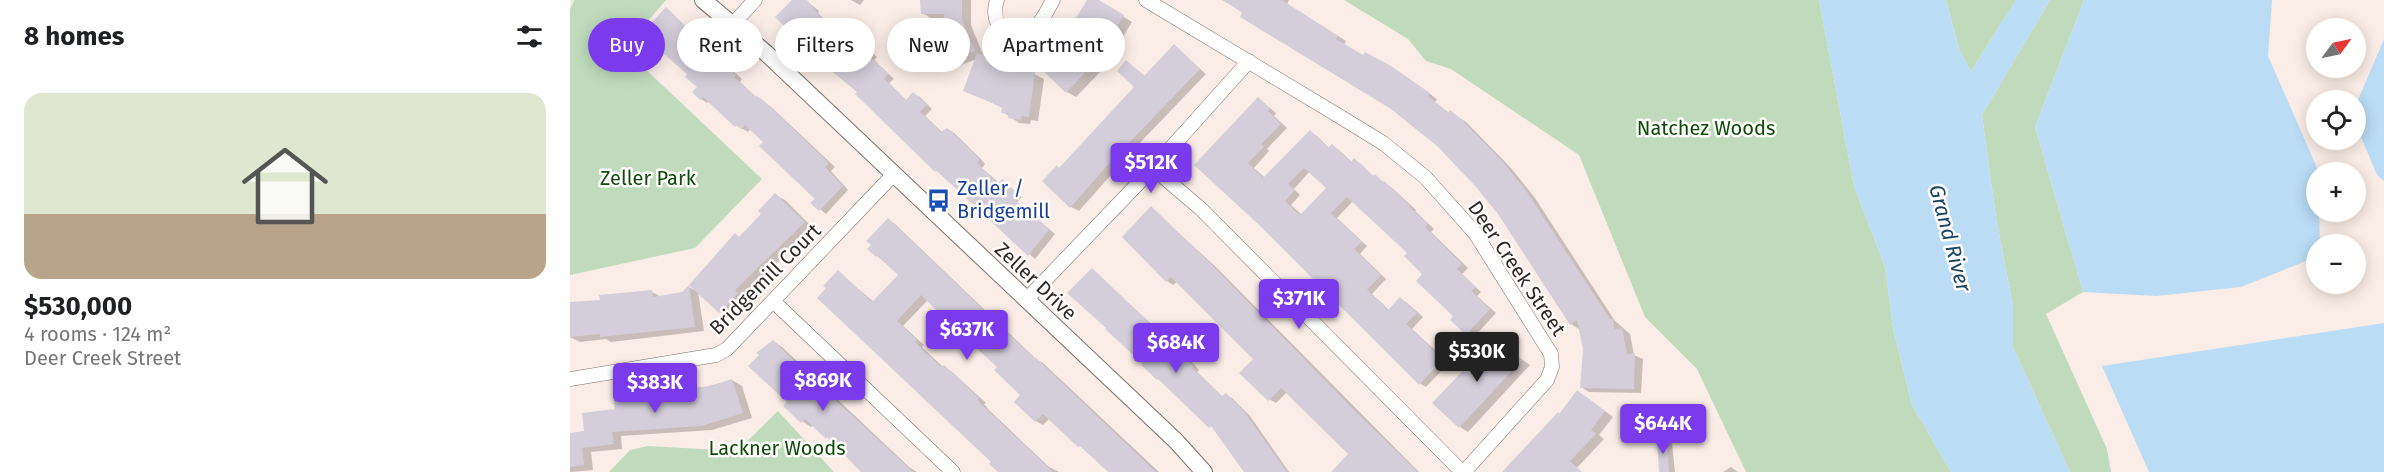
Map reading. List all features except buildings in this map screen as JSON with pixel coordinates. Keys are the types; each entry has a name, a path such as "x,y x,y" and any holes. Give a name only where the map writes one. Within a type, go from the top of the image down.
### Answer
{"street":[{"name":"Zeller Drive","path":"703,0 725,18"},
{"path":"738,18 755,0"},
{"path":"997,0 994,16 998,26 1006,33 1016,35 1028,33 1039,23 1053,0"},
{"name":"Deer Creek Street","path":"1146,0 1383,143 1425,177 1475,232 1551,354 1552,367 1547,380 1463,472"},
{"name":"Zeller Drive","path":"763,50 1176,441 1204,472"},
{"path":"1026,300 1154,168 1250,61"},
{"path":"1154,168 1201,209 1463,472"},
{"name":"Bridgemill Court","path":"570,379 716,355 727,349 893,175"},
{"path":"773,302 953,472"}],"green space":[{"name":"Zeller Park","path":"574,0 666,0 651,18 588,18 588,72 648,72 762,179 695,248 570,275 570,10"},
{"name":"Natchez Woods","path":"1344,0 1819,0 1854,186 1885,267 1893,328 1912,405 1951,472 1746,472 1697,369 1645,317 1579,155 1451,69 1426,61 1408,39"},
{"path":"1946,0 2016,0 1971,71 1959,49"},
{"path":"2050,0 2084,0 2035,127 2083,292 2046,314 2107,449 2111,472 2070,472 2013,347 2013,306 1996,218 1982,115"},
{"name":"Lackner Woods","path":"778,411 834,472 609,472 630,450 648,446 737,451"}],"water":[{"name":"Grand River","path":"1819,0 1946,0 1959,49 1971,71 2016,0 2050,0 1982,115 1996,218 2013,306 2013,347 2070,472 1951,472 1912,405 1893,328 1885,267 1854,186"},
{"path":"2084,0 2272,0 2268,56 2306,143 2306,150 2309,150 2314,162 2306,162 2306,222 2319,222 2320,234 2306,234 2306,261 2241,287 2156,296 2083,292 2035,127"},
{"path":"2384,39 2384,181 2377,175 2366,149 2366,90 2362,90"},
{"path":"2384,323 2384,472 2149,472 2102,366"}],"place":[{"name":"Zeller / Bridgemill","path":"939,200"}]}
